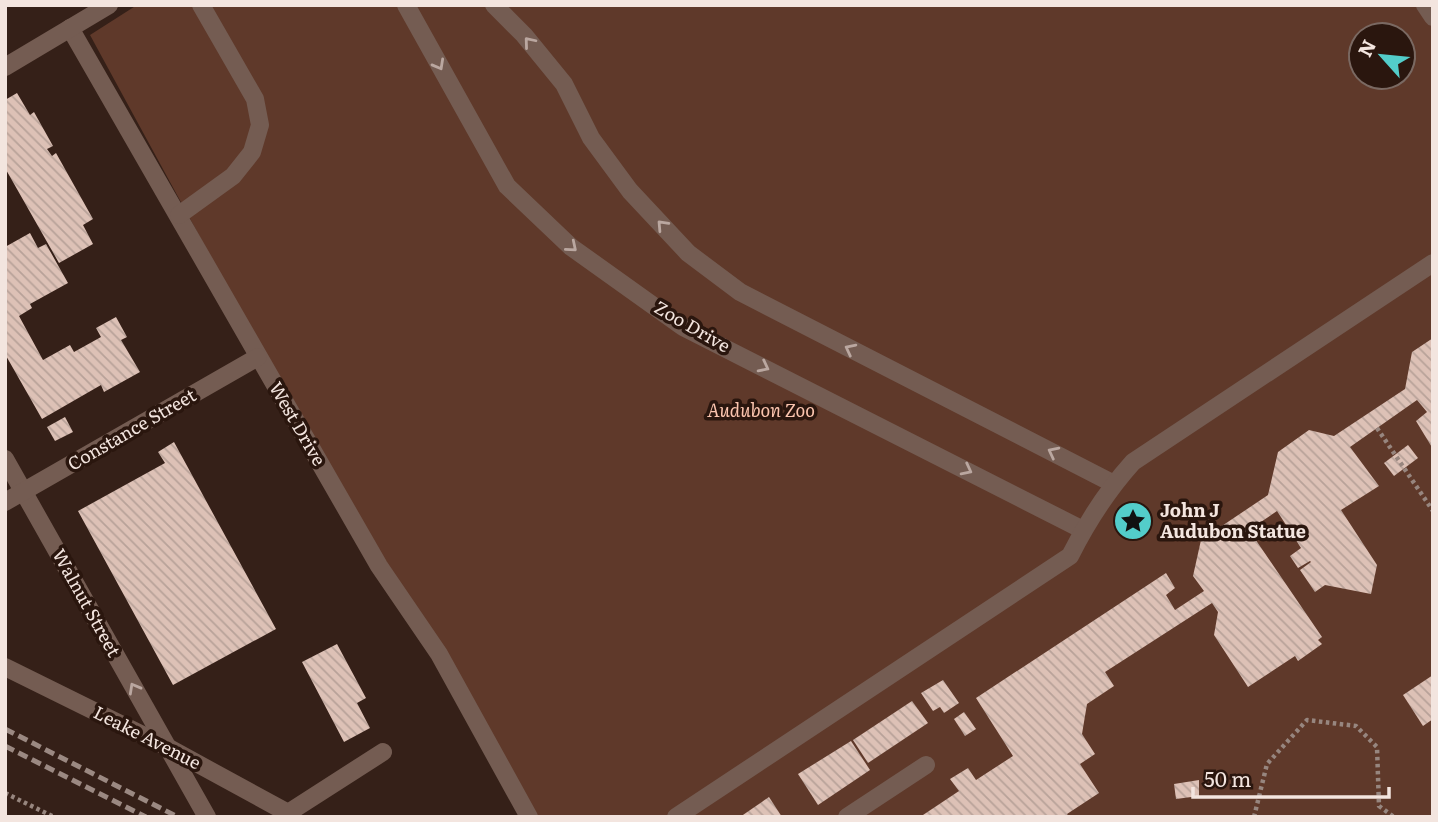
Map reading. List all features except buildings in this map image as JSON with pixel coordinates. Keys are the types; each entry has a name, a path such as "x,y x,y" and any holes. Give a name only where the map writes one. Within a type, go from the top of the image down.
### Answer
{"street":[{"path":"5,67 109,5"},
{"path":"179,215 233,176 253,152 260,125 255,99 201,5"},
{"name":"Zoo Drive","path":"406,5 507,186 571,247 683,327 1083,530"},
{"path":"494,5 524,35 564,84 591,138 630,191 688,253 740,292 1114,484"},
{"path":"1425,5 1433,17"},
{"name":"West Drive","path":"70,28 379,566 439,654 528,817"},
{"path":"676,817 1070,556 1083,530 1114,484 1133,462 1433,263"},
{"name":"Constance Street","path":"5,502 258,357"},
{"name":"Walnut Street","path":"5,459 208,817"},
{"name":"Leake Avenue","path":"5,667 167,747 288,813 383,752"},
{"path":"847,817 926,765"}],"path":[{"path":"1377,428 1433,511"},
{"path":"1254,817 1267,764 1307,720 1356,726 1377,747 1379,806 1394,817"},
{"path":"5,793 54,817"}],"green space":[{"name":"Audubon Zoo","path":"137,5 1433,5 1433,817 528,817 379,566 90,35"}],"railway":[{"path":"5,729 178,817"},
{"path":"5,746 146,817"}],"place":[{"name":"John J Audubon Statue","path":"1133,521"}]}
